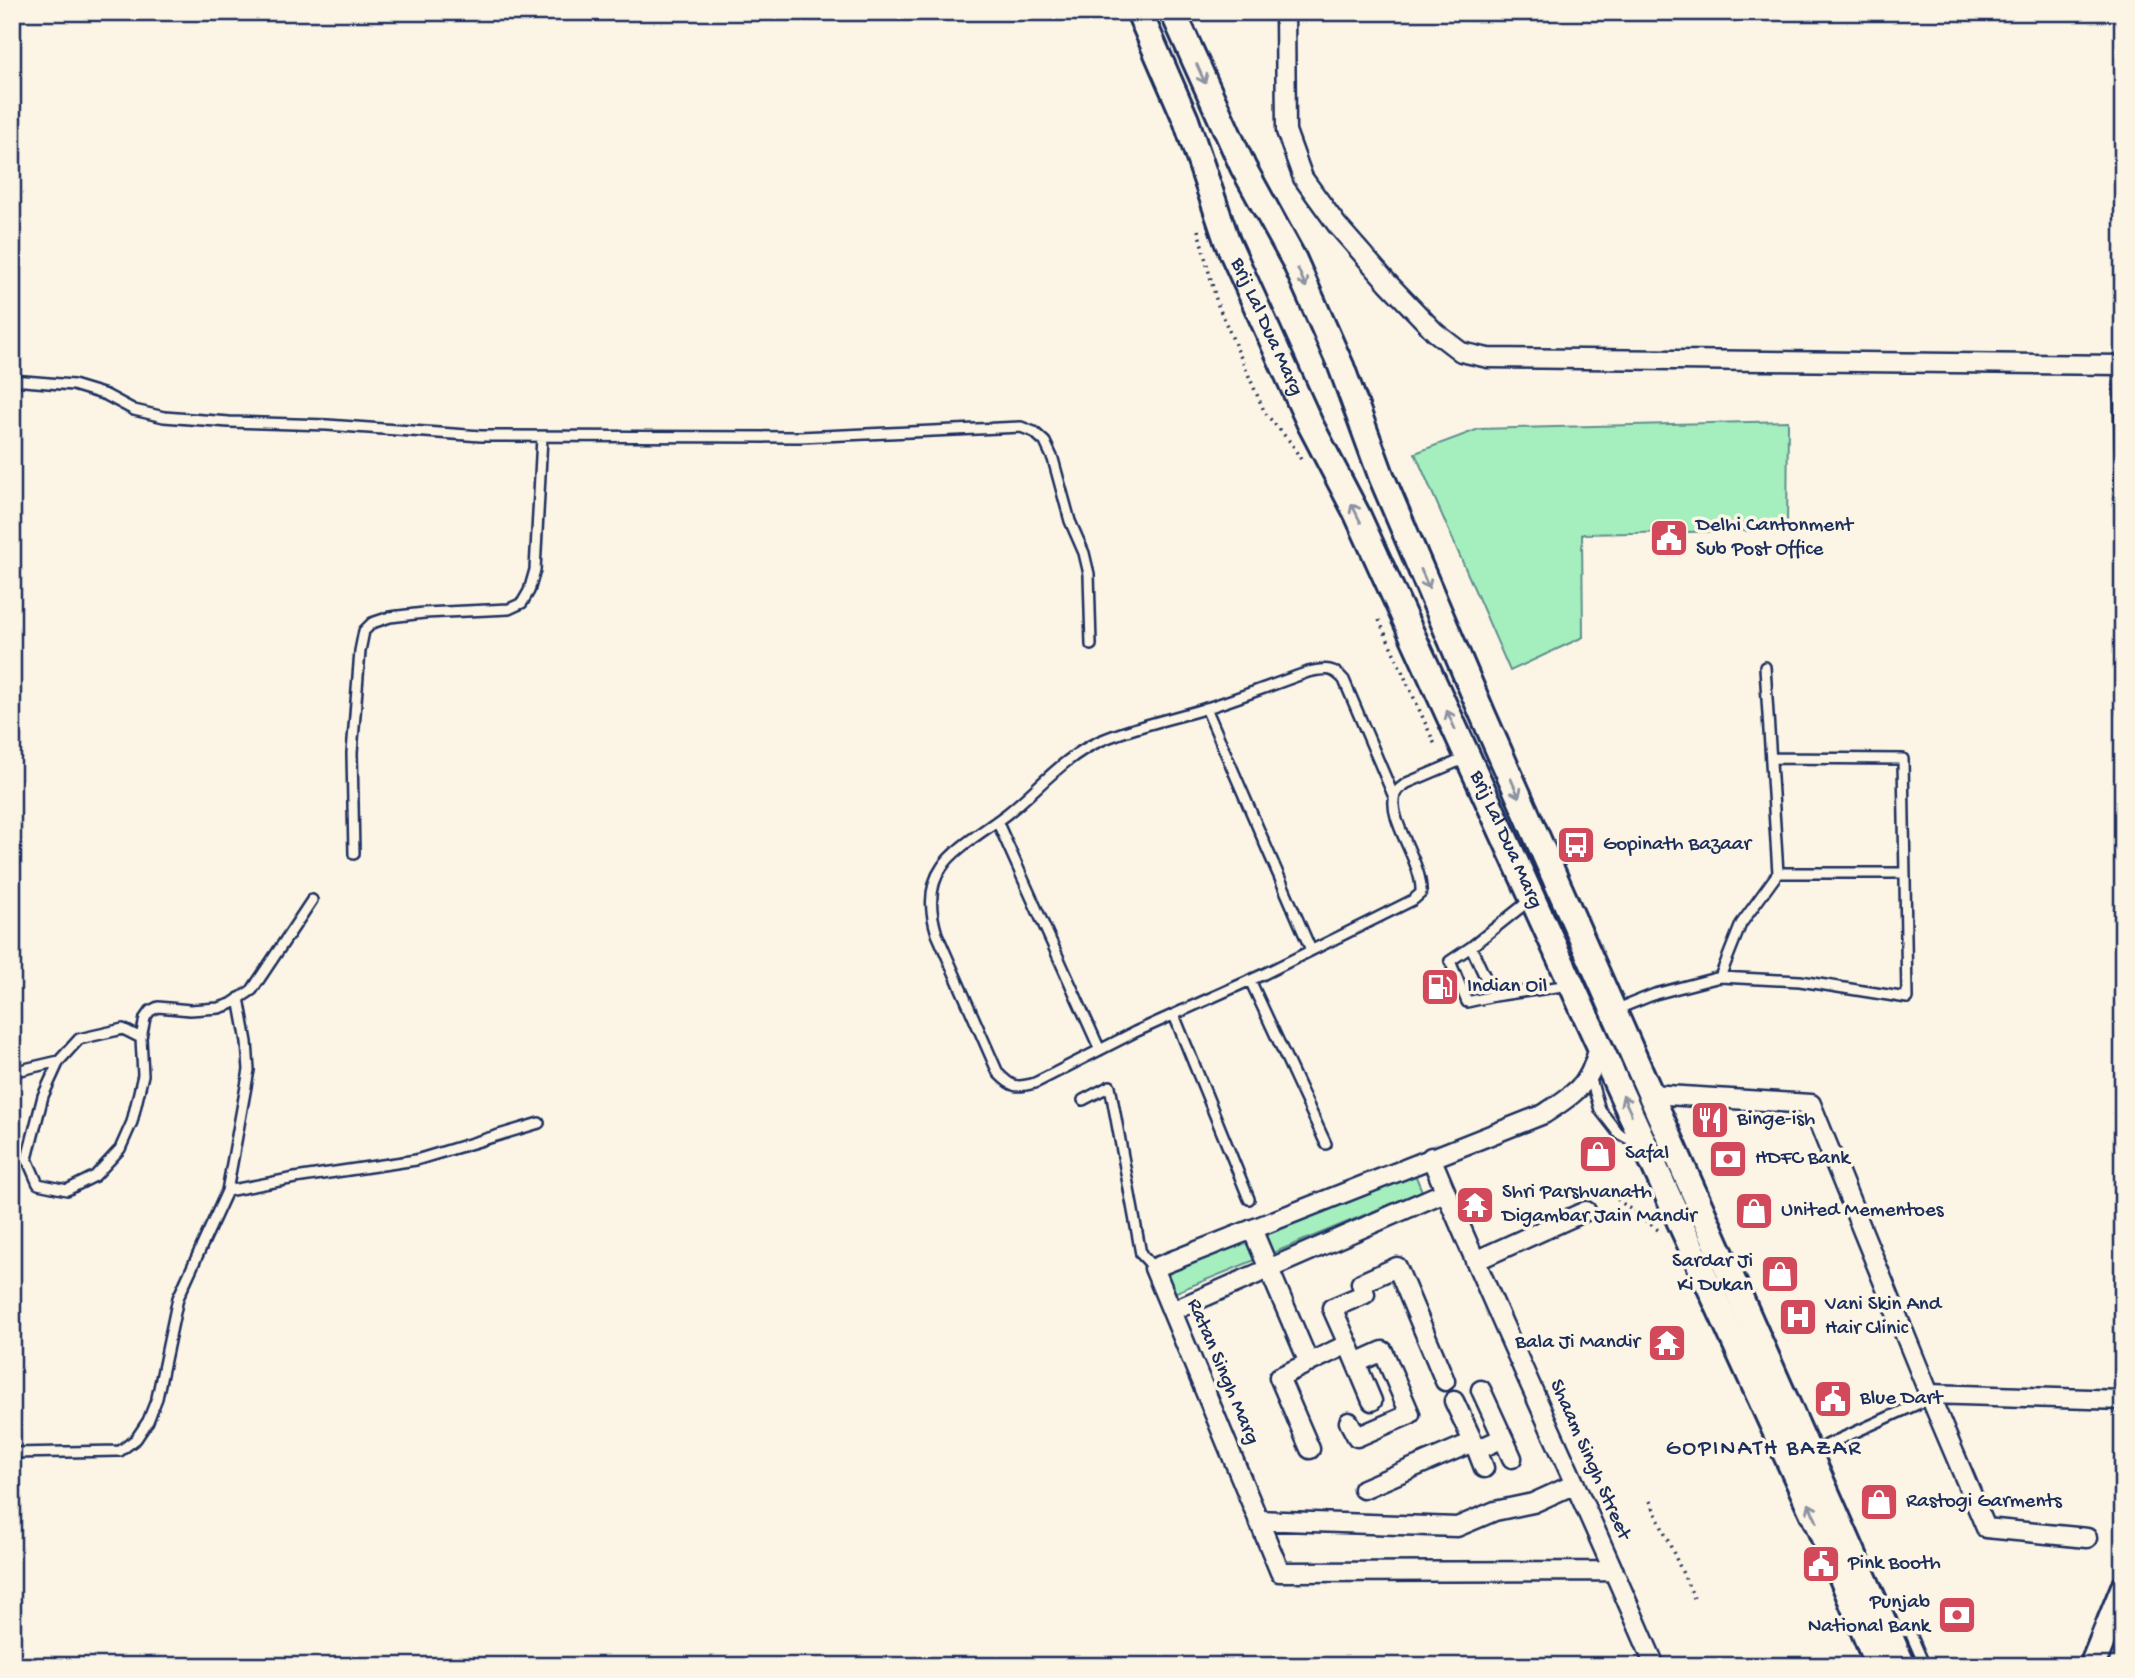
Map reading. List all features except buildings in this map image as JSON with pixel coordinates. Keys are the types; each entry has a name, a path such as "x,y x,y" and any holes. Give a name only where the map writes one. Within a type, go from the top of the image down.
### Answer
{"street":[{"name":"Brij Lal Dua Marg","path":"1139,12 1186,120 1227,241 1310,424 1357,514 1834,1558 1878,1666"},
{"name":"Brij Lal Dua Marg","path":"1173,12 1243,167 1294,260 1336,355 1387,490 1483,715 1903,1666"},
{"path":"1285,12 1286,131 1303,178 1337,225 1388,283 1435,332 1461,352 1488,358 2120,365"},
{"path":"1154,1268 1544,1114 1560,1103 1589,1075 1600,1046"},
{"path":"1650,1094 1811,1104 1986,1528 2087,1538"},
{"name":"Shaam Singh Street","path":"1431,1157 1655,1666"},
{"path":"1172,1311 1446,1192"},
{"path":"1475,1261 1588,1206"},
{"path":"1252,1229 1309,1363"},
{"path":"1372,1401 1332,1308 1365,1294 1361,1283 1397,1267 1445,1381"},
{"name":"Ratan Singh Marg","path":"1154,1268 1280,1572 1614,1571"},
{"path":"1310,1449 1279,1377 1348,1344"},
{"path":"1349,1422 1357,1437 1410,1415 1384,1351 1356,1363"},
{"path":"1482,1390 1512,1458"},
{"path":"1930,1396 2123,1400"},
{"path":"1454,1401 1484,1468"},
{"path":"1363,1489 1503,1438"},
{"path":"1258,1520 1457,1527 1495,1511 1533,1503 1575,1484"},
{"path":"2092,1666 2123,1589"}],"lane":[{"path":"2120,365 2123,713"},
{"path":"12,380 72,385 106,395 134,410 164,417 481,436 800,437 1021,427 1034,432 1045,442 1053,459 1066,510 1084,553 1089,574 1091,645"},
{"path":"354,854 352,753 359,650 364,631 372,623 390,617 509,609 522,603 529,591 535,570 542,437"},
{"path":"1720,977 1741,924 1778,873 1765,667"},
{"path":"1324,669 1337,672 1345,680 1394,797 1395,814 1419,870 1421,893 1413,900 1035,1083 1019,1087 1007,1083 998,1073 931,915 930,904 941,868 951,856 1082,750 1123,733 1206,708 1308,672 1324,669"},
{"path":"1206,708 1311,950"},
{"path":"1394,797 1407,783 1468,758"},
{"path":"1614,1011 1655,994 1720,977 1800,981 1907,998 1903,760 1771,758"},
{"path":"997,821 1100,1050"},
{"path":"1778,873 1905,873"},
{"path":"1531,898 1450,961 1467,1002 1572,985"},
{"path":"141,1038 123,1029 79,1039 59,1061 43,1096 27,1159 38,1184 67,1190 95,1176 120,1149 132,1122 143,1076 141,1038 145,1018 150,1011 158,1007 190,1010 219,1008 231,1004 252,990 312,900"},
{"path":"1471,947 1494,996"},
{"path":"1250,980 1326,1144"},
{"path":"12,1452 120,1451 136,1439 148,1421 158,1398 178,1298 227,1191 249,1070 239,998"},
{"path":"1174,1015 1249,1199"},
{"path":"12,1072 59,1061"},
{"path":"1589,1075 1600,1110 1618,1133 1646,1148"},
{"path":"1083,1100 1110,1086 1141,1254 1154,1268"},
{"path":"227,1191 416,1160 539,1123"},
{"path":"1809,1453 1930,1396"},
{"path":"1886,1629 1910,1632 1923,1662 1922,1666"}],"path":[{"path":"1588,1206 1609,1193 1660,1232"},
{"path":"1650,1501 1694,1598"}],"green space":[{"path":"1788,421 1787,530 1582,534 1583,637 1510,671 1415,453 1479,429"},
{"path":"1414,1172 1422,1191 1273,1253 1265,1234"},
{"path":"1246,1238 1255,1260 1174,1293 1165,1270"}],"place":[{"name":"Delhi Cantonment Sub Post Office","path":"1669,538"},
{"name":"Gopinath Bazaar","path":"1576,845"},
{"name":"Indian Oil","path":"1440,987"},
{"name":"Binge-ish","path":"1710,1120"},
{"name":"Safal","path":"1598,1154"},
{"name":"HDFC Bank","path":"1728,1159"},
{"name":"Shri Parshvanath Digambar Jain Mandir","path":"1475,1205"},
{"name":"United Mementoes","path":"1754,1211"},
{"name":"Sardar Ji Ki Dukan","path":"1780,1274"},
{"name":"Vani Skin And Hair Clinic","path":"1798,1317"},
{"name":"Bala Ji Mandir","path":"1667,1343"},
{"name":"Blue Dart","path":"1833,1399"},
{"name":"Rastogi Garments","path":"1879,1502"},
{"name":"Pink Booth","path":"1821,1564"},
{"name":"Punjab National Bank","path":"1957,1615"}],"district":[{"name":"GOPINATH BAZAR","path":"1764,1449"}]}
